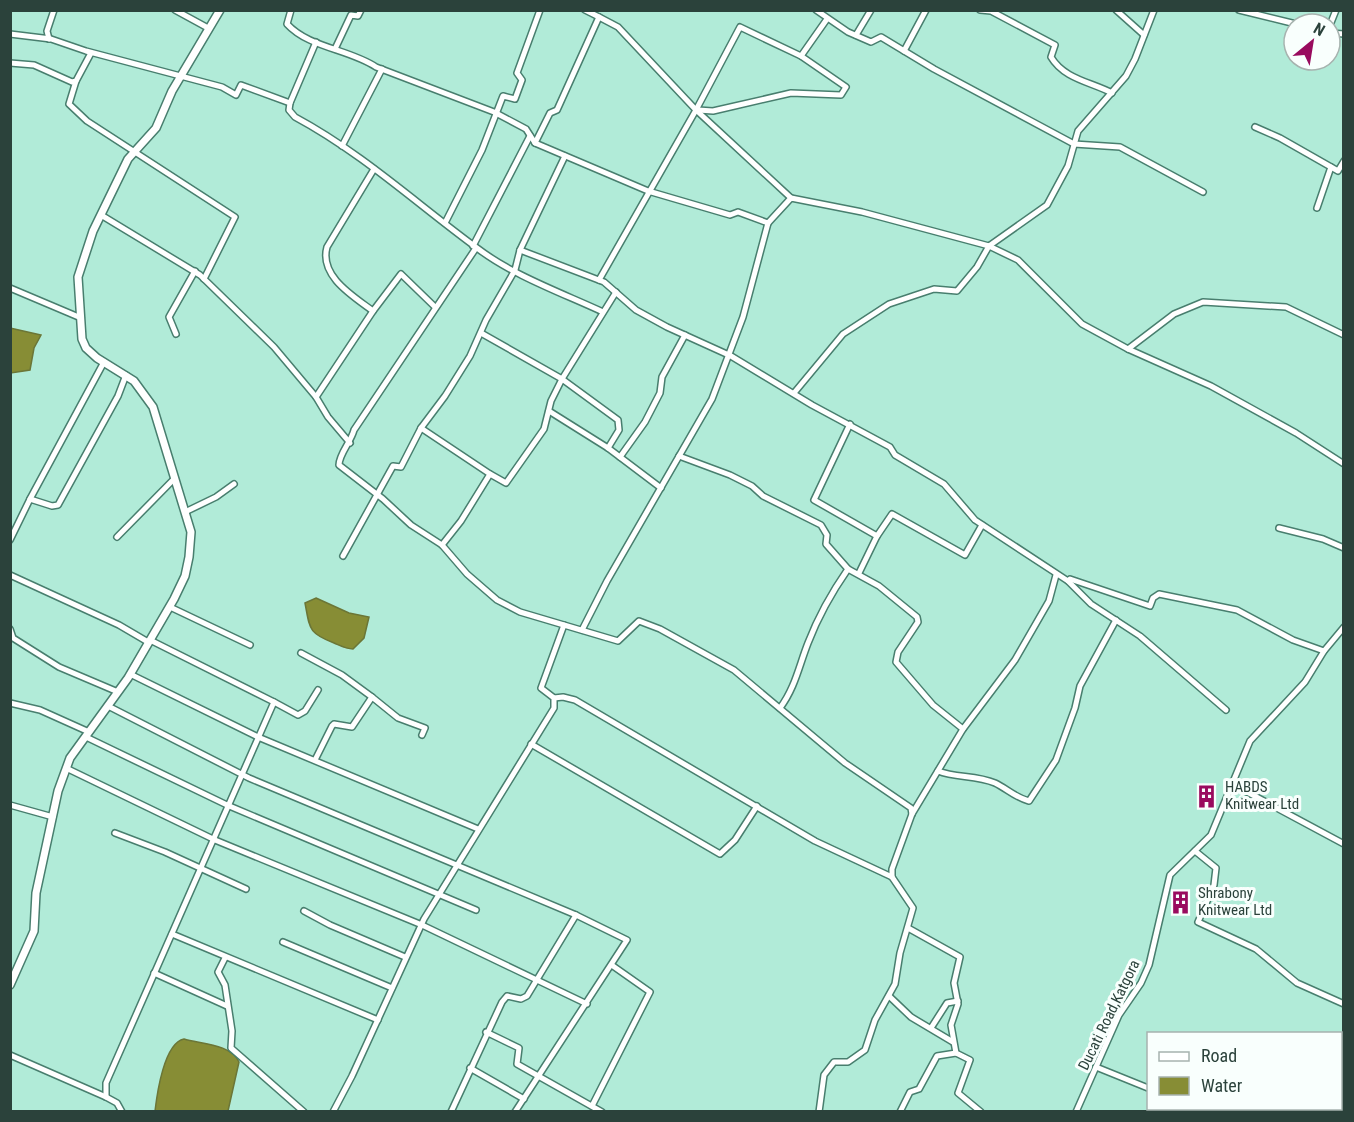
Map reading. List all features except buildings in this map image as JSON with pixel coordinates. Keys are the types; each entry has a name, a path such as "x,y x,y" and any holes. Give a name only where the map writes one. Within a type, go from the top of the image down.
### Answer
{"street":[{"path":"49,39 47,31 54,10"},
{"path":"175,10 208,28"},
{"path":"10,985 34,931 36,893 66,768 130,674 170,607 185,576 191,532 153,407 145,393 126,375 86,348 82,339 78,277 101,215 133,152 156,128 182,75 220,10"},
{"path":"291,10 287,24 316,42 363,58 382,69 494,112 526,129 535,143 648,191 730,215 738,212 768,223"},
{"path":"335,49 351,15 358,16 361,10"},
{"path":"445,223 482,150 494,112 503,96 515,99 522,80 517,73 540,10"},
{"path":"585,10 618,27 696,110 791,198 862,212 989,246 1017,260 1082,324 1128,349 1211,386 1296,433 1344,464"},
{"path":"816,10 827,19 871,42 881,37 1074,144 1120,147 1203,192"},
{"path":"856,35 871,10"},
{"path":"904,51 926,10"},
{"path":"980,10 991,11 1055,45 1051,57 1055,64 1072,76 1112,93"},
{"path":"1116,10 1144,35"},
{"path":"794,393 843,334 889,304 934,288 957,291 977,267 989,246 1047,205 1068,166 1074,144 1085,122 1112,93 1135,59 1154,10"},
{"path":"1239,10 1282,21"},
{"path":"535,143 550,112 557,110 599,17"},
{"path":"801,56 827,19"},
{"path":"599,280 696,110 740,27 801,56 846,87 841,95 791,93 713,111 696,110"},
{"path":"10,34 49,39 182,75 222,87 236,95 241,85 290,103"},
{"path":"316,42 290,103 289,110 295,117 374,169 475,247 505,267 603,312"},
{"path":"91,52 76,81 69,104 87,121 235,217 204,279"},
{"path":"10,63 34,65 72,82 76,81"},
{"path":"342,147 382,69"},
{"path":"1255,127 1338,171 1344,161"},
{"path":"530,136 475,247 354,430 350,443 338,460 339,465 411,525 442,545 467,574 497,600 520,612 618,640 639,621 647,624 735,670 845,763 911,808 912,814"},
{"path":"343,556 375,493 393,466 401,467 421,428 446,396 481,333 515,270 520,250 565,156"},
{"path":"1317,208 1331,167"},
{"path":"373,311 340,284 328,269 326,261 327,247 374,169"},
{"path":"582,630 607,581 712,399 731,356 768,223 791,198"},
{"path":"101,215 204,279 274,347 316,397 328,417 350,443"},
{"path":"520,250 599,280 636,310 731,356 890,447 895,456 932,475 982,525 1068,581 1091,604 1140,636 1226,710"},
{"path":"177,334 169,317 195,272"},
{"path":"316,397 373,311 401,274 435,307"},
{"path":"10,288 81,318"},
{"path":"421,428 507,483 544,429 551,401 562,379 616,292"},
{"path":"1128,349 1174,314 1203,302 1286,307 1344,335"},
{"path":"481,333 562,379 618,420 619,430 608,448"},
{"path":"620,457 645,422 660,393 662,377 685,335"},
{"path":"10,540 104,362"},
{"path":"30,499 52,506 58,505 118,396 126,375"},
{"path":"549,411 608,448 661,488"},
{"path":"850,424 814,500 877,536"},
{"path":"679,456 730,475 752,486 763,496 821,525 827,535 826,544 848,569 859,573 917,617 918,622 898,652 896,662 933,705 963,729"},
{"path":"442,545 461,521 490,474"},
{"path":"117,537 175,478"},
{"path":"185,512 216,497 234,484"},
{"path":"859,573 877,536 892,514 965,555 982,525"},
{"path":"1279,528 1323,539 1344,548"},
{"path":"780,708 797,680 808,644 834,589 848,569"},
{"path":"10,575 119,625 298,715 305,711 318,690"},
{"path":"892,878 892,869 912,814 963,729 1015,660 1049,601 1056,575"},
{"path":"1068,581 1070,579 1150,606 1153,598 1159,594 1237,610 1293,640 1324,651"},
{"path":"170,607 250,645"},
{"path":"938,771 954,777 987,781 1029,801 1056,760 1075,708 1080,686 1116,620"},
{"path":"333,1112 422,925 478,829 554,708 554,699 541,688 564,625"},
{"name":"Ducati Road,Katgora","path":"1076,1112 1119,1016 1141,983 1149,965 1170,875 1211,835 1234,785 1250,741 1305,682 1324,651 1344,627"},
{"path":"10,629 13,638 36,654 118,692"},
{"path":"301,652 342,675 398,718 425,728 422,735"},
{"path":"130,674 258,737 478,829"},
{"path":"315,760 332,726 334,724 352,727 372,697"},
{"path":"554,699 563,697 575,700 815,841 892,878 913,908 900,953 895,984 875,1020 863,1053 848,1062 834,1062 828,1068 820,1089 819,1112"},
{"path":"106,1097 106,1083 274,702"},
{"path":"10,704 40,710 227,805 476,910"},
{"path":"108,706 242,775 457,864 576,915 627,940 613,966 515,1112"},
{"path":"531,744 720,854 735,840 757,806"},
{"path":"66,768 215,840 422,925 587,1004"},
{"path":"1234,785 1344,844"},
{"path":"10,805 53,817"},
{"path":"115,833 202,868 246,889"},
{"path":"1195,850 1216,868 1214,885 1198,922 1256,950 1297,983 1344,1004"},
{"path":"304,911 330,926 405,957"},
{"path":"451,1112 486,1032 504,998 511,995 525,999 576,915"},
{"path":"908,928 960,957 954,983 958,1001 951,1025 956,1053"},
{"path":"172,934 378,1020"},
{"path":"283,942 392,988"},
{"path":"225,958 218,972 225,985 226,1006 232,1031 231,1048 304,1112"},
{"path":"592,1106 650,992 613,966"},
{"path":"154,973 226,1006"},
{"path":"889,996 911,1017 953,1042"},
{"path":"931,1028 947,1003 958,1001"},
{"path":"486,1032 519,1048 516,1064 602,1112"},
{"path":"900,1112 910,1092 919,1089 937,1056 956,1053 970,1060 958,1093 981,1112"},
{"path":"10,1055 106,1097 117,1104 122,1112"},
{"path":"1096,1067 1147,1087"},
{"path":"470,1068 524,1099"}],"water":[{"path":"10,328 41,335 34,348 30,370 11,373"},
{"path":"316,598 349,613 369,617 364,638 353,649 325,639 312,629 305,603"},
{"path":"184,1039 223,1048 235,1056 239,1062 228,1111 155,1111 167,1059 171,1050"}],"place":[{"name":"HABDS Knitwear Ltd","path":"1207,796"},
{"name":"Shrabony Knitwear Ltd","path":"1180,902"}]}
